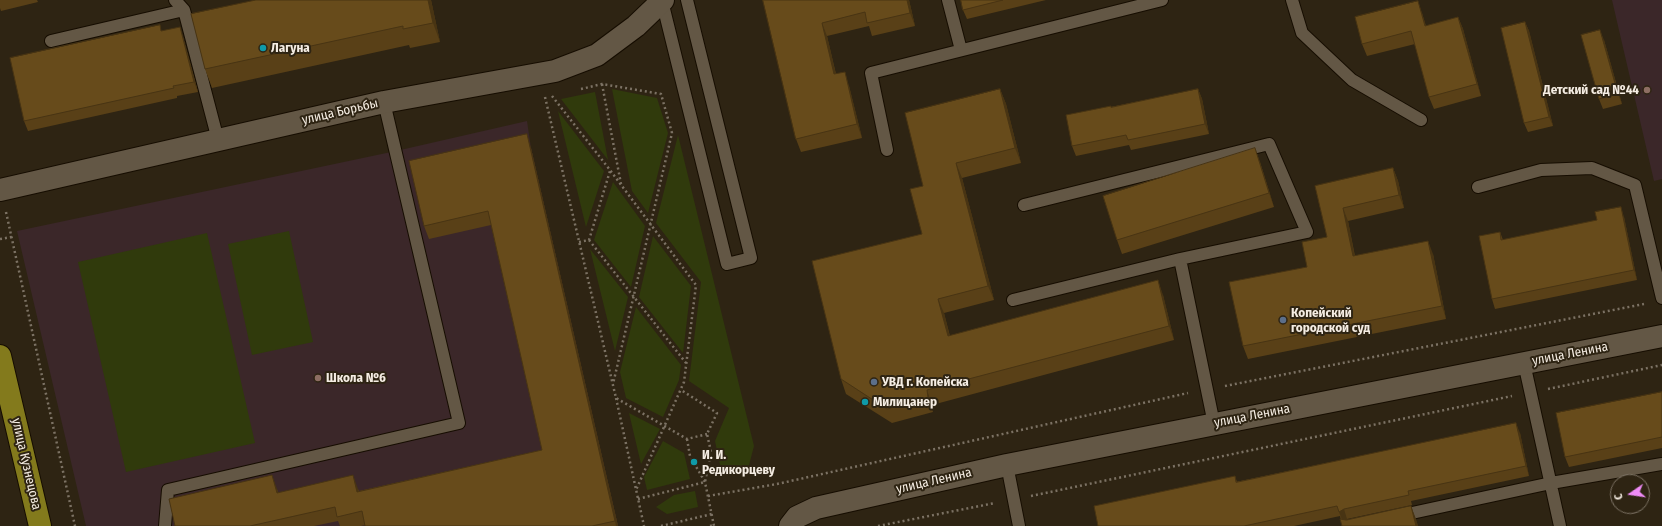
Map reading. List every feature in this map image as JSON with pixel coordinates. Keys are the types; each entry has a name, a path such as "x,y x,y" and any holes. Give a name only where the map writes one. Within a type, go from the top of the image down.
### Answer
{"main road":[{"name":"улица Кузнецова","path":"0,356 40,526"}],"street":[{"name":"улица Борьбы","path":"1,190 384,102 555,71 596,55 636,26 662,1"},
{"name":"улица Ленина","path":"790,526 798,517 816,508 1007,465 1662,336"},
{"path":"816,526 822,517 843,502"}],"lane":[{"path":"175,0 184,10 218,140"},
{"path":"662,1 728,264 750,258 687,0"},
{"path":"948,0 961,50"},
{"path":"887,150 870,73 1162,0"},
{"path":"1292,0 1302,33 1352,80 1421,120"},
{"path":"51,41 184,10"},
{"path":"165,526 168,490 459,423 384,102"},
{"path":"1013,300 1180,259 1307,232 1269,144 1024,205"},
{"path":"1478,187 1541,170 1592,168 1635,185 1662,298"},
{"path":"1180,259 1214,424"},
{"path":"1524,363 1560,526"},
{"path":"1388,518 1551,483 1662,464"},
{"path":"1007,465 1019,526"}],"path":[{"path":"602,84 622,185"},
{"path":"573,90 602,84 661,94 672,133 613,384"},
{"path":"559,93 545,96 613,384 644,526"},
{"path":"551,95 622,185 696,285 684,382 636,490"},
{"path":"589,240 610,170"},
{"path":"1,190 75,526"},
{"path":"0,239 12,237"},
{"path":"589,240 686,364"},
{"path":"579,242 589,240"},
{"path":"708,496 777,484 1207,389 1646,303"},
{"path":"878,526 1662,365"},
{"path":"681,390 717,413 707,434 711,452 705,482"},
{"path":"616,398 687,439 707,434"},
{"path":"687,439 690,456 705,482 714,526 710,526"},
{"path":"638,498 705,482"},
{"path":"662,526 712,514"}],"shaded area":[{"name":"Детский сад №44","path":"1612,0 1662,0 1662,179 1654,181"},
{"name":"Школа №6","path":"527,121 531,148 618,526 86,526 17,231 396,151"}],"green space":[{"path":"612,89 657,98 668,133 648,213 632,191"},
{"path":"595,92 608,160 561,99"},
{"path":"558,111 604,171 586,227"},
{"path":"678,135 754,446 748,469 722,474 715,441 729,408 689,381 701,282 656,223"},
{"path":"613,182 645,226 631,287 594,240"},
{"path":"289,231 313,342 252,355 228,244"},
{"path":"207,233 255,443 126,472 78,262"},
{"path":"653,236 691,286 683,353 639,297"},
{"path":"590,249 628,297 615,351"},
{"path":"636,307 681,365 679,380 663,417 626,398 620,372"},
{"path":"629,413 660,429 641,464"},
{"path":"663,441 684,453 690,479 647,490 644,477"},
{"path":"695,491 698,507 667,514 656,507 674,495"}],"building":[{"path":"256,0 428,0 433,23 403,29 403,26 205,69 191,14"},
{"path":"763,0 907,0 910,13 867,23 865,12 822,23 834,74 845,72 857,124 796,139"},
{"path":"961,0 1003,0 963,10"},
{"path":"1418,1 1425,26 1458,17 1477,84 1429,97 1411,31 1362,44 1355,17"},
{"path":"1525,22 1549,117 1524,123 1501,28"},
{"path":"160,25 161,31 180,27 194,82 173,86 174,88 24,121 10,58"},
{"path":"1600,30 1618,94 1599,99 1581,35"},
{"path":"1000,89 1015,148 956,163 988,286 938,299 948,336 1158,280 1169,326 927,390 928,398 887,409 841,379 812,261 922,234 910,189 923,186 905,113"},
{"path":"1198,89 1205,124 1128,140 1126,135 1072,146 1066,115"},
{"path":"527,134 615,521 592,526 365,526 362,511 337,517 335,507 250,526 175,526 169,499 272,475 277,493 353,475 357,492 542,450 488,211 424,226 409,161"},
{"path":"1255,148 1269,193 1117,240 1103,196"},
{"path":"1393,168 1399,195 1343,208 1353,256 1428,241 1442,306 1243,346 1229,282 1307,267 1302,242 1327,237 1315,186"},
{"path":"1621,207 1634,270 1492,299 1479,236 1500,232 1501,240 1597,220 1595,212"},
{"path":"1662,392 1662,437 1565,457 1556,413"},
{"path":"1516,423 1526,466 1408,491 1409,495 1344,509 1339,512 1337,506 1244,526 1098,526 1094,506 1235,476 1236,482"},
{"path":"1411,506 1416,526 1342,526 1340,519 1346,520"}],"place":[{"name":"Лагуна","path":"263,48"},
{"name":"Детский сад №44","path":"1647,90"},
{"name":"Копейский городской суд","path":"1283,320"},
{"name":"Школа №6","path":"318,378"},
{"name":"УВД г. Копейска","path":"874,382"},
{"name":"Милицанер","path":"865,402"},
{"name":"И. И. Редикорцеву","path":"694,462"}]}
